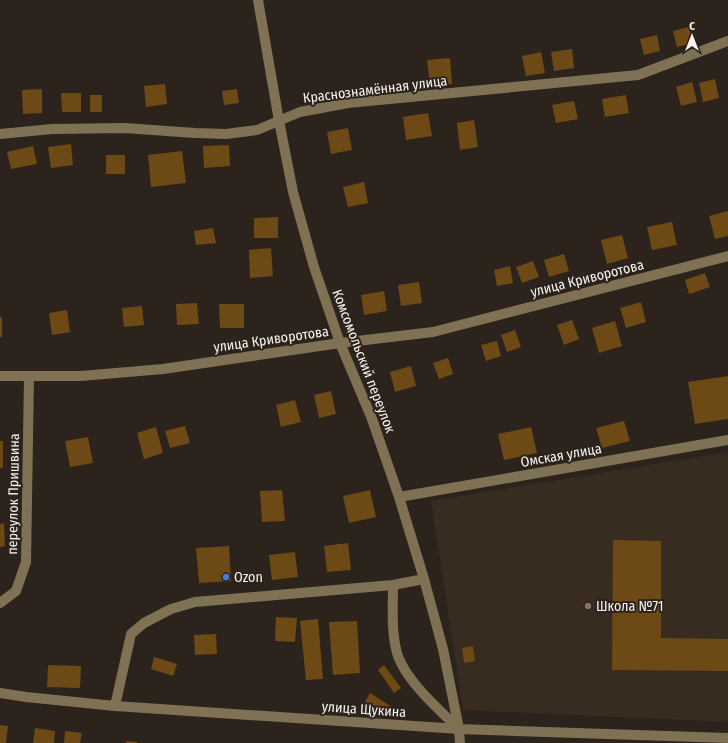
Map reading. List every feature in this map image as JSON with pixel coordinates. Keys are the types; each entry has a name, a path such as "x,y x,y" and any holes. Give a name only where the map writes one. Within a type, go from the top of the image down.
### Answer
{"street":[{"name":"Комсомольский переулок","path":"258,0 278,121 293,192 314,267 340,342 372,419 399,497 424,579 443,649 459,729 460,743"},
{"name":"Краснознамённая улица","path":"0,134 52,129 125,128 226,134 258,130 300,112 348,103 638,75 728,42"},
{"name":"улица Криворотова","path":"0,376 81,376 163,368 340,342 433,332 728,256"},
{"name":"переулок Пришвина","path":"0,603 16,591 26,562 29,376"},
{"name":"Омская улица","path":"399,497 728,440"},
{"path":"116,706 131,634 144,623 171,609 195,602 393,585 424,579"},
{"path":"393,585 393,628 397,654 408,674 430,701 459,729"},
{"name":"улица Щукина","path":"0,693 116,706 459,729 728,738"}],"shaded area":[{"name":"Школа №71","path":"728,452 728,722 463,710 431,501"}],"building":[{"path":"689,27 693,43 677,47 673,31"},
{"path":"657,35 660,51 644,55 640,39"},
{"path":"572,49 574,68 554,71 551,52"},
{"path":"541,52 545,73 526,76 522,56"},
{"path":"450,58 452,84 430,86 427,60"},
{"path":"715,79 719,98 703,102 699,83"},
{"path":"692,82 697,102 681,106 676,87"},
{"path":"165,84 167,104 146,107 144,86"},
{"path":"42,89 42,113 23,114 22,90"},
{"path":"237,89 239,103 224,105 222,91"},
{"path":"61,93 81,93 81,112 62,112"},
{"path":"90,95 102,95 102,112 90,112"},
{"path":"626,95 629,113 605,117 602,99"},
{"path":"574,101 578,119 556,123 552,105"},
{"path":"428,113 432,136 406,140 403,117"},
{"path":"474,120 478,147 460,150 457,123"},
{"path":"348,128 352,150 331,154 327,132"},
{"path":"71,144 73,165 51,168 48,147"},
{"path":"229,145 230,166 204,168 203,146"},
{"path":"33,146 37,164 11,169 7,152"},
{"path":"182,151 186,183 151,187 148,155"},
{"path":"106,155 125,155 125,174 106,174"},
{"path":"364,182 368,203 348,207 343,187"},
{"path":"728,211 728,236 715,239 709,216"},
{"path":"278,217 278,238 254,238 254,218"},
{"path":"672,222 677,245 652,250 647,227"},
{"path":"213,228 216,243 196,245 194,231"},
{"path":"622,235 628,258 607,264 601,240"},
{"path":"271,248 273,276 250,278 249,250"},
{"path":"564,254 569,271 549,277 544,260"},
{"path":"533,261 539,277 522,283 516,267"},
{"path":"510,266 513,283 497,286 494,270"},
{"path":"705,273 710,287 689,294 685,280"},
{"path":"419,282 422,303 401,306 398,285"},
{"path":"384,291 387,311 364,315 361,295"},
{"path":"641,302 646,322 626,328 620,308"},
{"path":"197,303 199,324 177,325 176,304"},
{"path":"219,304 244,304 244,328 220,328"},
{"path":"142,306 144,325 124,327 122,308"},
{"path":"67,310 70,332 52,335 49,313"},
{"path":"0,317 2,317 2,337 0,337"},
{"path":"572,320 579,339 564,345 557,325"},
{"path":"615,321 622,346 599,353 592,328"},
{"path":"515,330 521,347 507,352 501,335"},
{"path":"497,341 501,356 486,361 481,345"},
{"path":"448,358 453,374 439,379 433,363"},
{"path":"411,366 416,386 395,392 390,372"},
{"path":"728,376 728,419 695,424 688,382"},
{"path":"331,391 336,414 319,418 314,395"},
{"path":"295,400 301,422 281,427 276,405"},
{"path":"624,421 630,441 602,448 596,428"},
{"path":"185,426 190,443 170,448 165,431"},
{"path":"156,427 163,453 144,459 137,433"},
{"path":"531,427 537,453 504,460 498,434"},
{"path":"88,437 93,463 70,467 65,441"},
{"path":"0,441 3,441 3,468 0,468"},
{"path":"282,490 285,521 262,522 260,491"},
{"path":"370,490 376,517 349,523 343,496"},
{"path":"4,523 5,546 0,547 0,524"},
{"path":"613,540 661,541 661,638 728,639 728,671 612,670"},
{"path":"348,543 351,570 327,572 324,546"},
{"path":"229,546 231,581 199,583 196,548"},
{"path":"295,552 298,577 272,580 269,555"},
{"path":"276,617 297,618 295,642 275,641"},
{"path":"318,619 323,679 306,680 300,621"},
{"path":"357,621 360,673 333,675 329,622"},
{"path":"216,634 217,654 195,655 194,635"},
{"path":"473,646 475,661 464,663 462,648"},
{"path":"154,657 177,664 173,676 151,669"},
{"path":"48,665 81,666 80,688 47,687"},
{"path":"384,665 401,688 394,693 378,670"},
{"path":"370,693 395,709 390,717 365,702"},
{"path":"0,725 8,726 6,743 0,743"},
{"path":"35,728 55,731 54,743 33,743"},
{"path":"65,731 82,733 80,743 64,743"},
{"path":"126,741 137,742 137,743 126,743"}],"place":[{"name":"Ozon","path":"226,577"},
{"name":"Школа №71","path":"588,606"}]}
